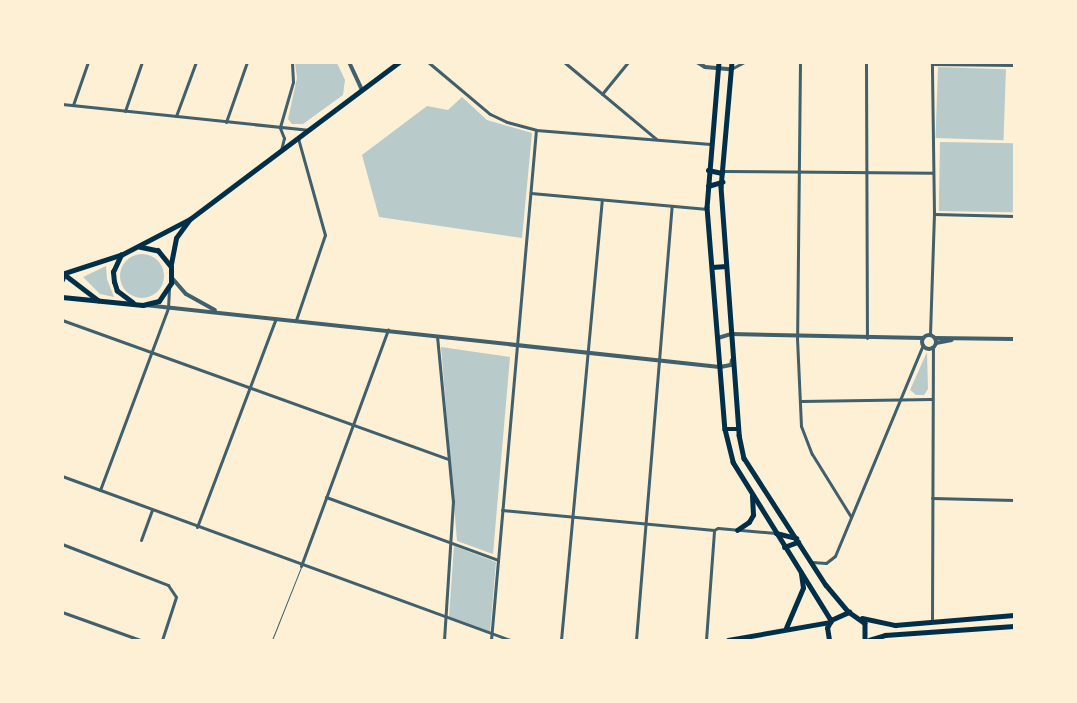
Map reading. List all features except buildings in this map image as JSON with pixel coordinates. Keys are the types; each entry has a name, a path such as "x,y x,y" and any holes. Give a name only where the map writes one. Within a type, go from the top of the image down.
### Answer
{"main road":[{"path":"63,274 122,255 190,218 399,62"},
{"path":"718,62 708,170 707,210 725,429 733,462 830,621 829,640"},
{"path":"732,62 722,182 738,429 744,458 829,590 849,612 862,618 885,624 1014,615"},
{"path":"708,170 722,172"},
{"path":"708,186 722,182"},
{"path":"62,298 143,305 158,300 169,288 172,278 171,267 174,242 190,218"},
{"path":"137,247 158,250 171,267"},
{"path":"122,255 113,272 114,282 117,291 132,304"},
{"path":"712,267 726,266"},
{"path":"62,280 63,274"},
{"path":"63,274 99,301"},
{"path":"725,429 738,429"},
{"path":"737,530 749,522 753,515 752,495"},
{"path":"776,533 797,540"},
{"path":"784,547 797,540"},
{"path":"786,628 803,588 801,573"},
{"path":"728,640 830,621 849,612"},
{"path":"862,618 867,630 867,640 885,635 1014,626"}],"street":[{"path":"73,105 88,62"},
{"path":"125,111 142,62"},
{"path":"176,116 196,62"},
{"path":"226,122 247,62"},
{"path":"280,151 284,138 280,127 293,82 292,62"},
{"path":"349,62 362,90"},
{"path":"428,62 490,114 536,130 710,144"},
{"path":"564,62 656,139"},
{"path":"602,94 628,62"},
{"path":"697,62 717,69 730,69 744,62"},
{"path":"800,62 797,338 801,426 812,454 852,517"},
{"path":"866,62 868,172 866,338"},
{"path":"810,561 821,564 831,560 852,517 922,342 930,334 934,214 932,63 1014,64"},
{"path":"62,104 308,130"},
{"path":"491,640 519,346 536,130"},
{"path":"296,320 325,234 298,138"},
{"path":"722,172 933,173"},
{"path":"531,193 707,210"},
{"path":"561,640 590,354 602,200"},
{"path":"636,640 672,206"},
{"path":"934,214 1014,216"},
{"path":"172,278 186,294 217,311"},
{"path":"100,490 168,308 169,288"},
{"path":"143,305 217,311 720,367 731,365 733,358"},
{"path":"197,527 276,318"},
{"path":"62,320 448,459"},
{"path":"302,566 388,330"},
{"path":"718,338 731,334 797,338 912,338 933,348"},
{"path":"930,334 936,338 1014,339"},
{"path":"437,336 453,501 452,542 444,640"},
{"path":"932,621 932,399 933,348 936,338"},
{"path":"936,343 957,339"},
{"path":"800,401 932,399"},
{"path":"62,476 302,566 510,640"},
{"path":"326,497 498,560"},
{"path":"932,498 1014,500"},
{"path":"141,540 152,510"},
{"path":"502,510 714,530 776,533"},
{"path":"706,640 714,530"},
{"path":"62,544 168,585 176,597 162,640"},
{"path":"62,612 140,640"}],"lane":[{"path":"272,640 302,566"}],"shaded area":[{"path":"295,63 337,63 345,80 343,95 303,124 292,124 288,119 297,78"},
{"path":"938,67 1006,69 1003,140 936,138"},
{"path":"462,97 487,120 532,133 522,238 379,217 362,155 427,106 448,110"},
{"path":"940,142 1014,143 1013,212 939,211"},
{"path":"142,254 154,258 160,264 164,276 160,288 154,294 142,298 130,294 124,288 120,276 124,264 130,258"},
{"path":"106,266 107,279 114,297 100,294 83,277"},
{"path":"441,347 510,357 493,554 457,541"},
{"path":"927,352 928,389 924,395 916,395 910,390"},
{"path":"454,546 496,562 490,632 449,617"}]}
